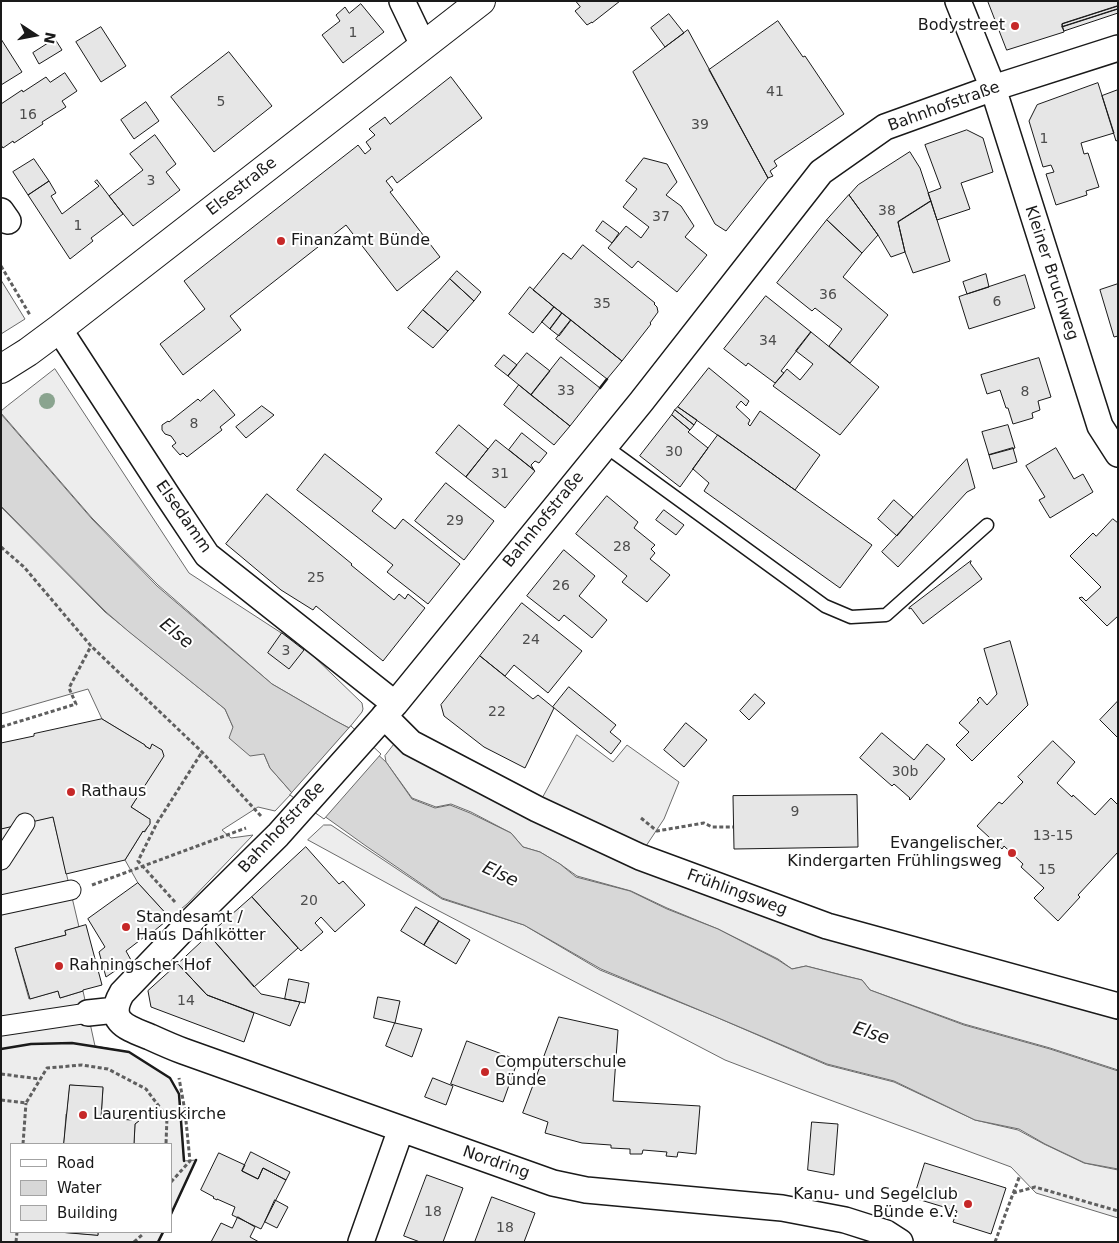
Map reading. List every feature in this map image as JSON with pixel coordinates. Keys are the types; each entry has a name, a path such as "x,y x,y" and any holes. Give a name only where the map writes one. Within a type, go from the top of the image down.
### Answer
{"street":[{"path":"402,1 423,46"},
{"name":"Elsestraße","path":"1,369 43,341 481,1"},
{"name":"Kleiner Bruchweg","path":"958,1 993,88 1100,426 1118,454"},
{"name":"Bahnhofstraße","path":"116,1010 117,1002 122,993 278,835 384,716 641,402 822,172 885,127 993,88 1118,48"},
{"name":"Elsedamm","path":"43,341 167,495 207,555 384,716"},
{"name":"Frühlingsweg","path":"384,716 411,743 537,809 640,857 827,926 1118,1006"},
{"path":"1,860 24,823"},
{"path":"1,905 78,889"},
{"path":"1,1026 116,1010"},
{"name":"Nordring","path":"116,1010 118,1018 125,1027 175,1048 553,1183 586,1190 782,1208 845,1220 886,1233 900,1242"},
{"path":"361,1242 401,1130"}],"lane":[{"path":"605,446 825,606 851,617 886,614 987,525"}],"path":[{"path":"1,266 30,314 43,341"},
{"path":"1,547 24,567 91,646 202,752 261,816"},
{"path":"1,727 76,704 69,688 91,646"},
{"path":"192,921 138,860 157,823 202,752"},
{"path":"641,818 658,831 704,823 712,828 733,827"},
{"path":"78,889 248,827"},
{"path":"23,1143 26,1103 47,1068 82,1065 108,1069 146,1088 167,1118 166,1143"},
{"path":"1,1074 40,1079"},
{"path":"172,1181 190,1161 186,1111 179,1078"},
{"path":"1,1100 26,1103"},
{"path":"995,1242 1020,1175"},
{"path":"1013,1193 1035,1187 1118,1211"},
{"path":"134,1242 143,1233"}],"shaded area":[{"path":"1,280 25,319 1,334"},
{"path":"55,369 189,573 306,649 362,703 362,712 349,728 272,684 158,585 92,518 1,413 7,406"},
{"path":"1,507 105,612 225,709 233,727 264,754 270,768 292,793 275,811 258,807 222,830 231,838 253,835 187,904 170,918 138,883 125,860 150,822 148,818 131,807 163,756 102,719 88,689 1,714"},
{"path":"577,735 613,762 627,745 679,782 664,819 644,849 541,801"},
{"path":"396,742 582,841 1118,1016 1118,1070 1050,1048 964,1024 870,990 862,980 806,966 792,969 778,959 718,929 631,891 577,876 540,852 523,847 511,833 471,812 451,804 436,807 412,798 386,762 385,756"},
{"path":"53,817 79,927 65,931 66,935 15,948 29,999 58,991 60,998 83,991 95,1046 129,1052 170,1078 179,1094 184,1161 196,1160 172,1213 172,1143 134,1143 135,1124 140,1120 138,1117 132,1120 101,1118 103,1088 70,1085 64,1143 10,1143 10,1233 98,1235 98,1233 164,1233 159,1242 1,1242 1,829"},
{"path":"324,825 331,825 442,899 524,925 600,970 827,1065 894,1082 975,1120 1018,1130 1084,1163 1118,1170 1118,1218 1036,1193 1011,1167 725,1060 418,900 308,840"}],"water":[{"name":"Else","path":"1,414 92,519 157,586 272,684 349,728 386,762 412,799 435,808 450,805 470,813 511,833 523,847 540,852 560,864 576,877 630,891 667,909 718,929 792,969 806,966 862,980 870,990 964,1025 1050,1049 1118,1071 1118,1169 1085,1163 1019,1129 975,1120 894,1081 827,1064 601,969 524,925 442,898 292,793 270,768 264,754 250,756 229,738 233,727 225,709 106,612 1,506"}],"pier":[{"path":"351,726 381,754 324,819 290,795"}],"building":[{"path":"576,1 620,1 587,25 575,11 580,7"},
{"path":"988,1 1118,1 1118,6 1062,24 1064,32 1007,50"},
{"path":"361,4 384,32 343,63 322,35 340,21 336,15 345,7 349,13"},
{"path":"1118,6 1118,9 1062,27 1062,24"},
{"path":"1118,9 1118,13 1064,31 1062,27"},
{"path":"669,14 684,33 665,47 651,28"},
{"path":"778,21 803,57 805,56 844,114 774,161 777,166 770,171 773,176 768,178 709,70"},
{"path":"101,27 126,66 101,82 76,42"},
{"path":"688,30 768,178 726,231 715,224 633,72"},
{"path":"1,39 22,72 1,85"},
{"path":"55,39 62,50 39,64 33,53"},
{"path":"229,52 272,106 214,152 171,97"},
{"path":"65,73 77,91 62,101 66,107 14,143 13,141 3,148 1,145 1,104 46,77 50,82"},
{"name":"Finanzamt Bünde","path":"451,77 482,118 397,183 392,176 386,181 393,190 390,192 440,257 397,291 346,225 230,316 241,330 183,375 160,344 205,309 184,281 358,145 365,154 371,149 366,142 375,135 369,129 385,117 390,124"},
{"path":"1098,83 1114,133 1081,143 1084,154 1088,153 1099,187 1086,191 1087,195 1056,205 1046,174 1054,172 1051,165 1043,167 1029,121 1037,105"},
{"path":"1118,90 1118,140 1116,141 1102,96"},
{"path":"146,102 159,121 134,139 121,120"},
{"path":"967,130 983,138 993,172 961,183 970,209 937,220 928,193 941,188 925,145"},
{"path":"155,135 176,164 166,172 180,190 133,226 109,196 143,170 130,154"},
{"path":"910,152 920,168 931,201 898,222 905,252 891,257 878,235 849,195 858,185"},
{"path":"644,158 667,164 677,182 666,195 681,206 694,226 685,237 707,255 677,292 638,261 632,268 608,248 626,226 641,238 649,227 623,207 637,189 626,181"},
{"path":"34,159 49,181 28,195 13,172"},
{"path":"97,180 123,214 91,238 93,241 70,259 28,195 49,181 56,193 51,196 62,214 99,186 95,182"},
{"path":"849,195 878,235 862,253 827,220"},
{"path":"931,201 950,261 913,273 905,252 898,222"},
{"path":"827,220 862,253 843,277 888,315 850,363 829,346 842,329 815,308 812,311 777,283"},
{"path":"603,221 619,233 612,243 596,231"},
{"path":"583,245 655,303 657,307 658,312 651,324 622,361 533,290 563,253 571,259"},
{"path":"457,271 481,292 474,301 450,279"},
{"path":"986,274 989,287 967,294 963,282"},
{"path":"1025,275 1035,308 969,329 959,297"},
{"path":"450,279 474,301 448,331 423,310"},
{"path":"1118,284 1118,336 1114,337 1100,290"},
{"path":"530,287 554,307 533,333 509,314"},
{"path":"766,296 811,332 781,371 784,373 775,383 748,363 746,366 724,349"},
{"path":"554,307 562,313 550,329 542,322"},
{"path":"423,310 448,331 433,348 408,328"},
{"path":"562,313 571,320 559,336 550,329"},
{"path":"571,320 622,361 607,379 556,339"},
{"path":"811,332 879,387 840,435 773,386 787,369 800,380 813,364 796,351"},
{"path":"527,353 550,371 531,395 508,376"},
{"path":"504,355 517,365 508,376 495,366"},
{"path":"561,357 600,388 570,426 531,395"},
{"path":"1039,358 1051,397 1038,401 1040,410 1032,413 1033,418 1013,424 1000,390 987,394 981,375"},
{"path":"709,368 749,401 746,406 741,401 736,407 750,420 748,424 750,426 760,411 820,455 795,490 678,407"},
{"path":"519,385 570,426 554,445 504,405"},
{"path":"214,390 235,415 220,427 222,430 187,457 183,453 180,455 172,446 176,443 171,436 165,434 162,430 162,425"},
{"path":"262,406 274,415 246,438 236,427"},
{"path":"678,407 697,420 694,425 675,410"},
{"path":"675,410 694,425 690,430 672,415"},
{"path":"672,415 690,430 688,432 708,448 680,487 640,456"},
{"path":"459,425 488,449 466,477 436,453"},
{"path":"1008,425 1015,448 989,455 982,432"},
{"path":"522,433 547,453 539,463 535,461 531,465 534,470 509,450"},
{"path":"718,435 872,545 840,588 704,491 709,483 693,469"},
{"path":"496,440 535,471 505,508 466,477"},
{"path":"1013,448 1017,462 993,469 989,455"},
{"path":"1056,448 1074,479 1083,474 1093,492 1050,518 1039,500 1045,497 1026,466"},
{"path":"325,454 382,499 372,511 395,529 403,519 460,564 428,604 387,572 393,565 297,490"},
{"path":"967,459 975,488 967,492 898,567 882,552"},
{"path":"446,483 494,521 464,560 415,521"},
{"path":"267,494 394,600 399,594 405,599 408,594 425,608 383,661 316,606 313,610 281,590 226,544"},
{"path":"607,496 638,522 634,528 655,545 651,549 655,553 650,559 670,575 647,602 622,582 627,576 576,534"},
{"path":"894,500 913,517 897,536 878,519"},
{"path":"664,510 684,525 676,535 656,520"},
{"path":"1113,519 1118,523 1118,616 1107,626 1079,598 1082,597 1086,601 1101,587 1070,556 1093,533 1096,536"},
{"path":"564,550 595,576 579,596 607,620 592,638 564,615 559,621 527,596"},
{"path":"971,561 970,563 982,579 923,624 911,608 909,608"},
{"path":"522,603 582,651 548,693 514,665 505,676 480,656"},
{"path":"282,633 304,650 289,669 268,653"},
{"path":"1010,641 1028,705 972,761 956,745 969,732 959,723 979,702 977,700 980,697 987,705 997,694 984,649"},
{"path":"480,656 533,699 538,695 554,708 525,768 484,747 444,716 441,705"},
{"path":"569,687 616,725 610,732 621,741 611,754 553,707"},
{"path":"755,694 765,703 749,720 740,711"},
{"path":"1118,701 1118,738 1100,720"},
{"name":"Rathaus","path":"102,719 150,749 152,744 162,750 164,756 131,807 150,819 150,824 143,831 125,860 66,874 53,817 1,829 1,743"},
{"path":"686,723 707,740 684,767 664,750"},
{"path":"882,733 914,760 927,744 945,759 910,800 894,784 892,786 860,758"},
{"path":"1053,741 1075,762 1057,783 1095,815 1111,798 1118,805 1118,852 1078,895 1080,897 1058,921 1034,898 1044,888 1021,867 1023,864 1004,846 1002,849 977,826 999,802 1002,804 1023,782 1018,777"},
{"path":"857,795 858,847 734,849 733,796"},
{"path":"306,847 339,884 343,881 365,905 335,932 321,917 315,923 323,932 301,951 252,897"},
{"name":"Standesamt / Haus Dahlkötter","path":"138,883 170,918 126,951 131,960 106,977 99,952 105,947 88,919"},
{"path":"252,897 298,948 254,987 209,935"},
{"path":"416,907 439,921 424,945 401,931"},
{"path":"439,921 470,940 456,964 424,945"},
{"name":"Rahningscher Hof","path":"86,925 102,985 60,998 58,991 30,999 15,948 66,935 65,931"},
{"path":"209,935 261,994 300,1002 290,1026 207,995 178,964"},
{"path":"178,964 207,995 254,1013 244,1042 151,1007 148,991"},
{"path":"289,979 309,983 305,1003 285,999"},
{"path":"378,997 400,1001 395,1023 374,1018"},
{"path":"559,1017 618,1030 613,1101 700,1106 696,1154 678,1152 677,1157 666,1156 667,1152 643,1150 642,1154 630,1154 630,1149 611,1148 611,1145 582,1143 545,1133 548,1122 523,1113"},
{"path":"395,1023 422,1029 412,1057 386,1046"},
{"name":"Computerschule Bünde","path":"467,1041 518,1060 503,1102 451,1084"},
{"path":"433,1078 453,1086 446,1105 425,1097"},
{"name":"Laurentiuskirche","path":"70,1085 103,1087 101,1118 132,1120 138,1116 140,1120 135,1124 134,1143 64,1143"},
{"path":"812,1122 838,1124 834,1175 808,1170"},
{"path":"251,1152 290,1172 286,1180 263,1168 258,1179 242,1171"},
{"path":"219,1153 245,1165 242,1171 258,1179 263,1168 286,1180 261,1229 232,1215 235,1207 213,1198 201,1190"},
{"name":"Kanu- und Segelclub Bünde e.V.","path":"925,1163 1006,1188 991,1234 953,1222 957,1211 914,1198"},
{"path":"427,1175 463,1188 443,1242 420,1242 404,1236"},
{"path":"492,1197 535,1213 524,1242 475,1242"},
{"path":"275,1200 288,1207 277,1228 265,1222"},
{"path":"238,1217 255,1227 250,1237 259,1242 211,1242 221,1223 232,1228"},
{"path":"72,1233 98,1233 98,1235"}],"wall":[{"path":"600,388 607,379"},
{"path":"1,1049 31,1044 72,1043 129,1052 170,1078 179,1094 184,1161"},
{"path":"172,1212 196,1160"},
{"path":"158,1242 162,1233"}],"place":[{"name":"Bodystreet","path":"1015,26"},
{"name":"Finanzamt Bünde","path":"281,241"},
{"name":"Rathaus","path":"71,792"},
{"name":"Evangelischer Kindergarten Frühlingsweg","path":"1012,853"},
{"name":"Standesamt / Haus Dahlkötter","path":"126,927"},
{"name":"Rahningscher Hof","path":"59,966"},
{"name":"Computerschule Bünde","path":"485,1072"},
{"name":"Laurentiuskirche","path":"83,1115"},
{"name":"Kanu- und Segelclub Bünde e.V.","path":"968,1204"}]}
